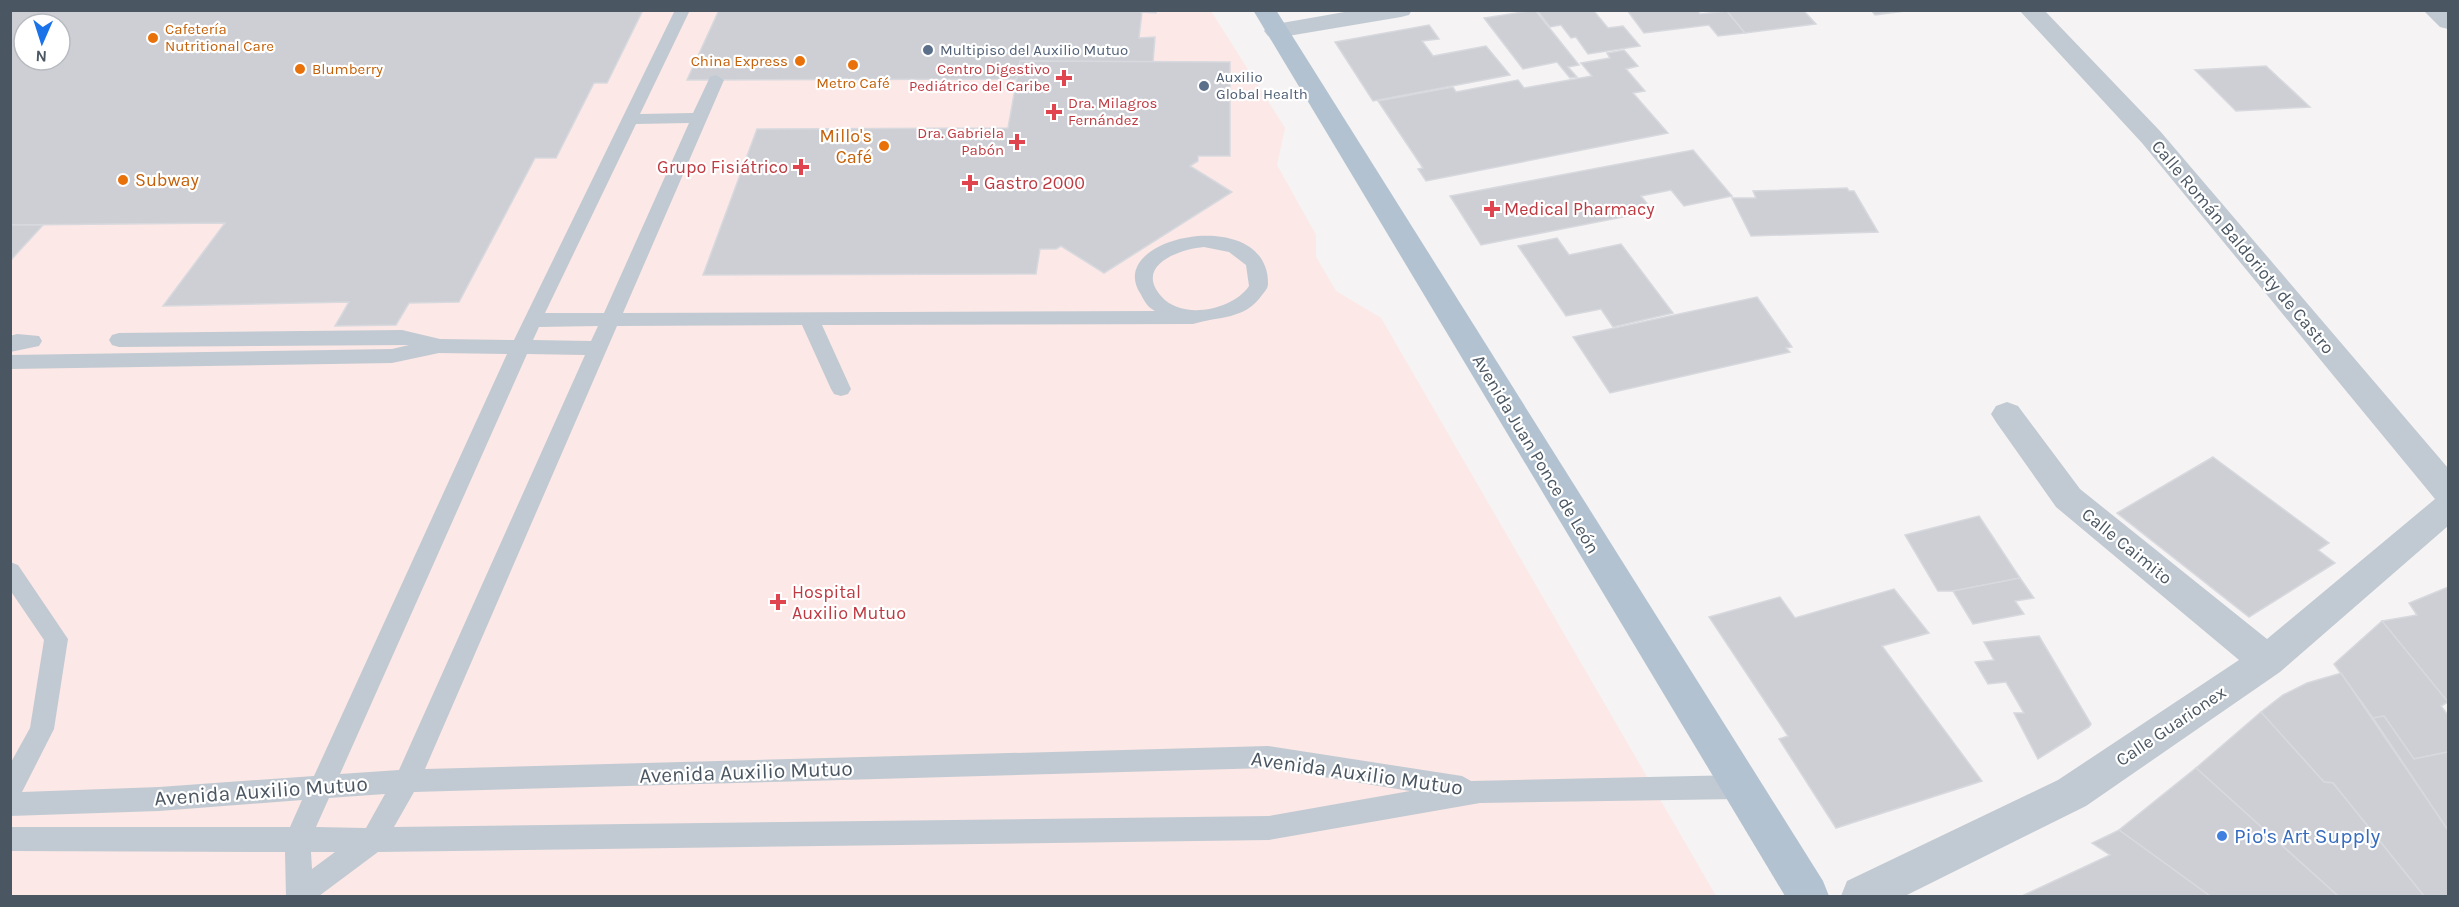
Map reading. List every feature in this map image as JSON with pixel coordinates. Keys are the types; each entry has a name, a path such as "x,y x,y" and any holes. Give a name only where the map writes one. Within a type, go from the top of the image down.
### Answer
{"main road":[{"name":"Avenida Juan Ponce de León","path":"1270,21 1808,897"}],"street":[{"path":"1270,21 1401,10"},
{"name":"Calle Román Baldorioty de Castro","path":"2030,10 2151,137 2448,490"},
{"path":"2434,10 2448,22"},
{"name":"Calle Caimito","path":"2007,414 2068,498 2267,661"},
{"name":"Calle Guarionex","path":"1862,897 2072,793 2267,661 2448,507"}],"lane":[{"path":"300,895 298,839 532,320 683,10"},
{"path":"300,895 373,840 407,781 716,80"},
{"path":"630,119 698,118"},
{"path":"532,320 1192,316 1229,312 1245,304 1254,293 1259,281 1257,269 1250,258 1222,243 1204,241 1185,242 1155,256 1147,268 1144,280 1148,293 1158,305 1173,312 1192,316"},
{"path":"809,319 841,389"},
{"path":"119,340 402,338 440,346 599,348"},
{"path":"10,345 17,341 32,341"},
{"path":"10,362 392,356 440,346"},
{"path":"10,571 56,639 42,729 10,790"},
{"name":"Avenida Auxilio Mutuo","path":"10,804 159,799 407,781 1268,757 1480,790 1739,787"},
{"name":"Avenida Auxilio Mutuo","path":"10,839 373,840 1269,828 1480,790"}],"shaded area":[{"name":"Hospital Auxilio Mutuo","path":"10,11 1211,11 1285,128 1277,165 1316,235 1316,257 1336,291 1381,318 1716,896 11,896"}],"building":[{"path":"10,10 643,10 607,83 594,83 556,158 535,158 459,302 409,303 396,325 335,326 349,302 163,306 225,223 10,225"},
{"name":"Multipiso del Auxilio Mutuo","path":"719,10 1156,10 1156,13 1142,12 1139,38 1155,37 1153,62 1020,61 1016,79 687,80"},
{"path":"1535,10 1579,65 1568,67 1577,77 1570,78 1557,62 1523,69 1484,18"},
{"path":"1537,10 1593,10 1608,28 1623,26 1640,46 1588,54 1576,37 1571,38 1561,25 1550,27"},
{"path":"1627,10 1697,10 1700,14 1727,11 1745,33 1718,36 1709,25 1644,33"},
{"path":"1803,10 1816,24 1745,33 1727,11"},
{"path":"1871,10 1913,10 1875,15"},
{"path":"1429,25 1439,39 1422,41 1433,56 1486,46 1510,75 1373,101 1335,42"},
{"path":"1624,50 1638,66 1626,69 1645,91 1633,93 1668,133 1426,181 1418,169 1423,168 1378,101 1453,87 1456,92 1518,80 1524,88 1592,76 1581,63 1610,58 1607,53"},
{"path":"1020,61 1230,62 1230,156 1198,156 1198,161 1190,166 1232,192 1104,273 1061,246 1056,249 1040,249 1036,274 703,275 757,129 1008,128"},
{"path":"2266,66 2310,107 2236,111 2195,70"},
{"path":"1693,150 1732,196 1684,206 1671,190 1641,196 1653,211 1481,245 1450,196"},
{"path":"1847,188 1849,191 1854,191 1878,232 1751,236 1732,198 1756,198 1753,191"},
{"path":"10,225 43,225 10,261"},
{"path":"1557,238 1569,255 1621,244 1673,313 1613,327 1601,309 1566,316 1518,246"},
{"path":"1757,297 1792,347 1786,348 1790,352 1610,393 1573,337"},
{"path":"2213,457 2329,543 2318,550 2335,563 2249,617 2117,513"},
{"path":"1979,516 2020,578 1953,591 1938,591 1905,535"},
{"path":"2020,578 2034,598 2015,601 2024,614 1973,624 1953,591"},
{"path":"2448,587 2448,702 2382,621 2417,615 2409,603"},
{"path":"1894,589 1929,633 1882,646 1982,781 1836,828 1779,739 1788,736 1709,617 1780,597 1795,618"},
{"path":"2382,621 2448,702 2441,706 2448,715 2448,752 2414,759 2384,716 2373,718 2334,664"},
{"path":"2039,636 2091,724 2038,759 2014,713 2024,713 2006,682 1988,684 1975,662 1994,660 1984,642"},
{"path":"2341,673 2448,830 2448,896 2424,896 2333,783 2324,782 2261,712 2283,695 2307,683"},
{"path":"2261,712 2324,782 2333,783 2424,896 2338,896 2196,768"},
{"path":"2384,716 2414,759 2448,752 2448,830 2373,718"},
{"path":"2196,768 2338,896 2210,896 2119,830"},
{"path":"2119,830 2210,896 2022,896 2110,855 2092,843"}],"place":[{"name":"Cafetería Nutritional Care","path":"153,38"},
{"name":"Multipiso del Auxilio Mutuo","path":"928,50"},
{"name":"China Express","path":"800,61"},
{"name":"Metro Café","path":"853,65"},
{"name":"Blumberry","path":"300,69"},
{"name":"Centro Digestivo Pediátrico del Caribe","path":"1064,78"},
{"name":"Auxilio Global Health","path":"1204,86"},
{"name":"Dra. Milagros Fernández","path":"1054,112"},
{"name":"Dra. Gabriela Pabón","path":"1017,142"},
{"name":"Millo's Café","path":"884,146"},
{"name":"Grupo Fisiátrico","path":"801,167"},
{"name":"Subway","path":"123,180"},
{"name":"Gastro 2000","path":"970,183"},
{"name":"Medical Pharmacy","path":"1492,209"},
{"name":"Hospital Auxilio Mutuo","path":"778,602"},
{"name":"Pio's Art Supply","path":"2222,836"}]}
